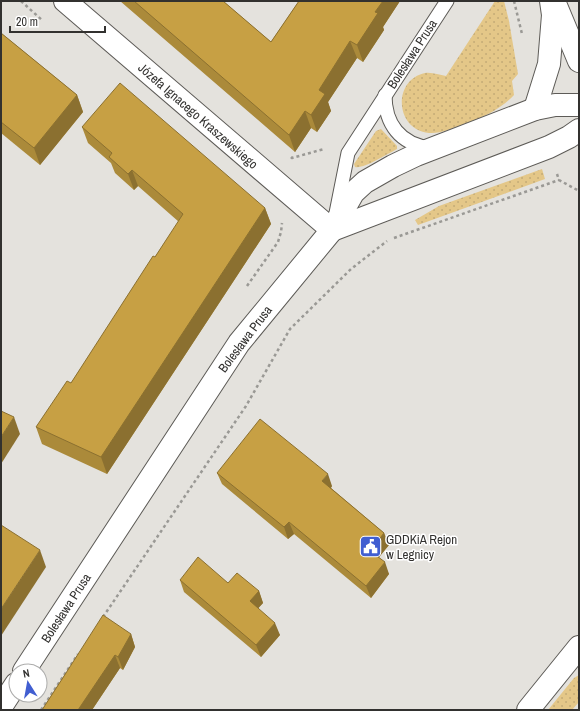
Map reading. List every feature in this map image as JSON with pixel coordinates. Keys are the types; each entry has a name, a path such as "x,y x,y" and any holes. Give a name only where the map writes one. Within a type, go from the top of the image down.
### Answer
{"street":[{"name":"Józefa Ignacego Kraszewskiego","path":"65,1 332,230"},
{"path":"553,1 579,61"},
{"path":"535,109 549,64 553,1"},
{"path":"332,230 353,193 365,182 393,166 535,109 555,105 579,105"},
{"path":"332,230 549,147 579,130"},
{"path":"549,147 579,151"},
{"name":"Bolesława Prusa","path":"29,663 239,343 332,230"},
{"path":"528,710 579,647"},
{"path":"1,707 8,696"}],"lane":[{"name":"Bolesława Prusa","path":"332,230 348,153 447,1"},
{"path":"386,95 388,115 398,133 408,142 421,147 435,148"}],"path":[{"path":"21,1 45,22"},
{"path":"286,152 292,158 324,150 328,144"},
{"path":"102,619 246,406 290,328 351,269 387,241 559,180"},
{"path":"246,288 278,242 282,232 282,223 279,220"},
{"path":"41,710 80,652"}],"shaded area":[{"path":"495,1 504,1 509,21 518,74 512,81 514,95 503,105 491,112 478,119 451,129 433,133 418,130 409,123 404,115 402,104 403,94 407,85 414,77 425,73 446,76"},
{"path":"381,129 397,146 397,149 370,164 355,167 354,164 376,131"},
{"path":"542,169 545,179 418,225 415,220 439,206"},
{"path":"579,675 579,702 572,710 548,710 574,678"}],"building":[{"path":"134,1 223,1 271,42 299,1 383,1 375,12 378,13 357,45 350,41 319,90 325,94 311,115 305,111 289,135"},
{"path":"1,33 77,95 34,148 1,122"},
{"path":"120,83 265,208 101,457 36,427 67,381 71,383 153,256 155,257 183,214 132,170 128,174 109,157 112,153 82,127"},
{"path":"1,411 14,417 1,437"},
{"path":"260,419 328,474 322,481 384,533 370,551 385,562 366,586 289,522 284,527 217,473"},
{"path":"1,525 40,550 1,609"},
{"path":"198,557 228,583 237,573 259,591 250,601 275,623 256,645 180,580"},
{"path":"103,615 131,634 118,657 115,655 78,710 42,710 48,703"}],"place":[{"name":"GDDKiA Rejon w Legnicy","path":"371,546"}]}
